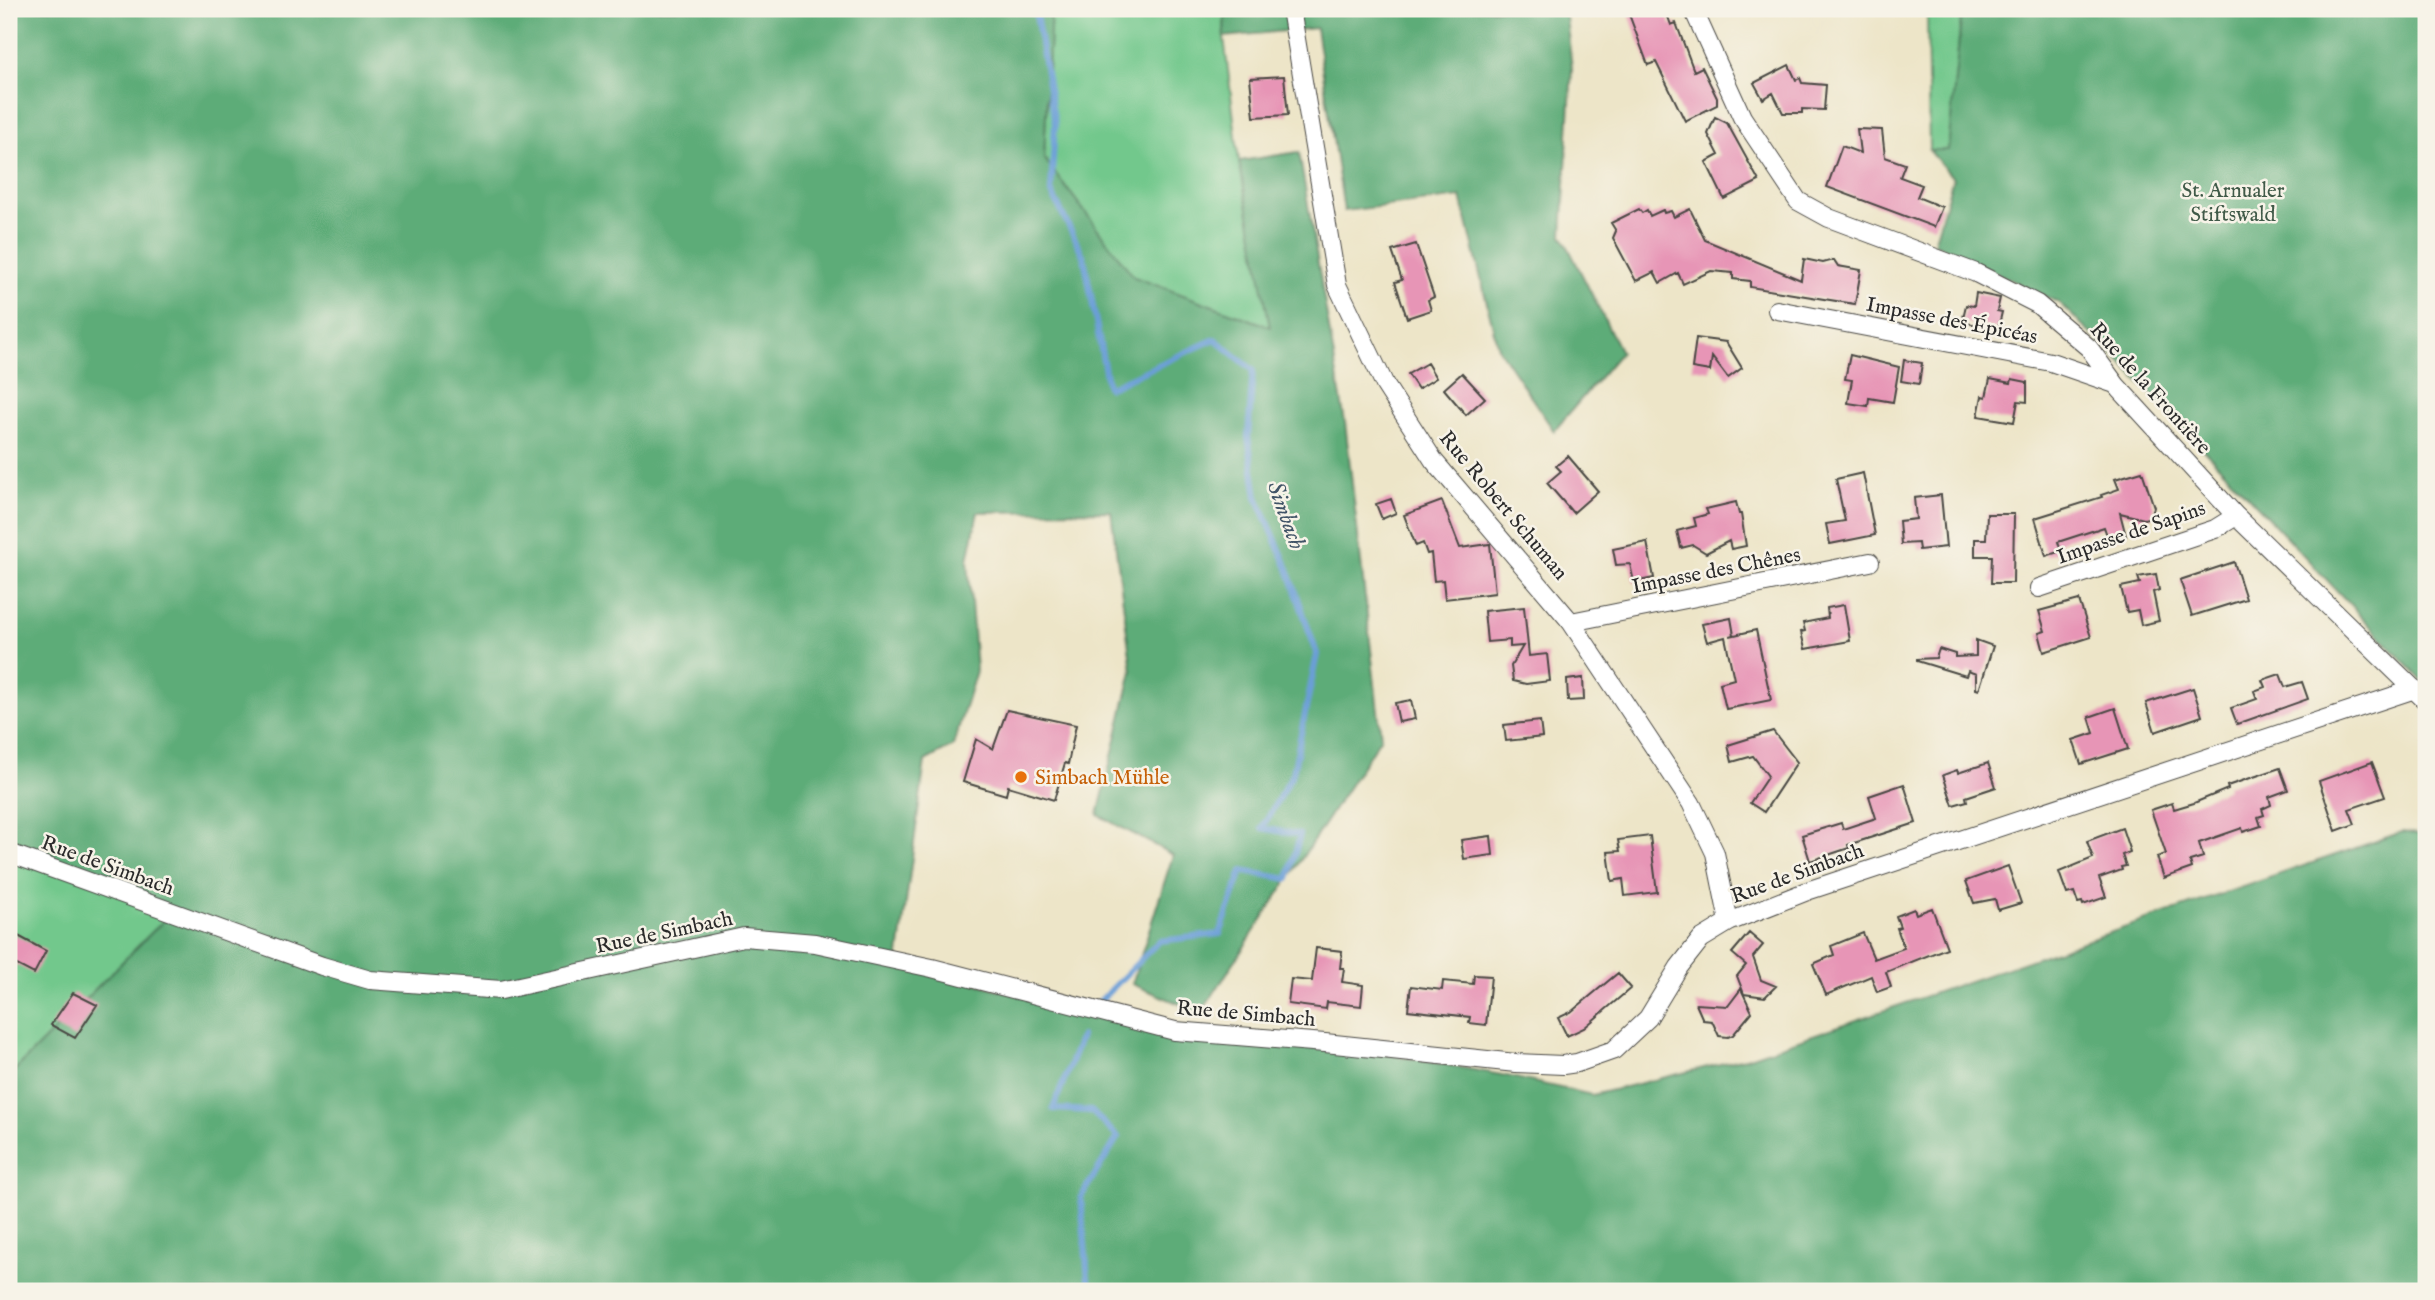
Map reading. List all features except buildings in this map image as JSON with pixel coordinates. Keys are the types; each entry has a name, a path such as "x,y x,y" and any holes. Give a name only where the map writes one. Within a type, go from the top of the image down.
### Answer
{"street":[{"name":"Rue Robert Schuman","path":"1291,9 1337,285 1385,385 1434,461 1572,622 1691,803 1716,853 1729,922"},
{"name":"Rue de la Frontière","path":"1693,9 1742,117 1798,201 1829,218 1976,273 2037,304 2089,348 2116,385 2236,516 2421,695"},
{"name":"Impasse des Épicéas","path":"1777,310 2051,362 2116,385"},
{"name":"Impasse de Sapins","path":"2039,588 2215,529 2236,516"},
{"name":"Impasse des Chênes","path":"1572,622 1870,562"},
{"name":"Rue de Simbach","path":"9,853 322,966 370,980 501,990 744,937 815,943 932,968 1175,1031 1516,1063 1563,1065 1614,1050 1648,1018 1679,967 1701,939 1729,922 1810,890 2421,695"}],"green space":[{"path":"9,9 1051,9 1044,158 1134,277 1270,327 1239,161 1299,152 1345,422 1381,737 1201,1013 1132,984 1173,855 1098,815 1132,671 1111,511 978,512 968,560 976,671 953,746 925,761 898,962 1090,1015 1325,1043 1502,1075 1592,1095 1749,1057 2402,832 2426,835 2426,1291 9,1291 9,1076 175,909 9,841"},
{"path":"1051,9 1225,9 1224,37 1239,161 1271,327 1134,277 1044,158"},
{"path":"1225,9 1565,9 1572,68 1562,235 1621,352 1554,431 1498,348 1461,197 1344,211 1316,28 1224,37"},
{"path":"1927,9 1962,9 1948,150 1929,150"},
{"name":"St. Arnualer Stiftswald","path":"1962,9 2426,9 2426,685 2121,362 2059,303 1934,243 1953,178 1929,150 1948,150"},
{"path":"9,841 175,909 9,1076"}],"waterway":[{"name":"Simbach","path":"1035,9 1055,124 1051,191 1084,257 1108,388 1215,339 1253,370 1248,437 1257,497 1287,566 1317,654 1293,773 1262,828 1300,835 1288,879 1242,871 1220,934 1159,941 1098,1003"},
{"name":"Simbach","path":"1081,1036 1053,1109 1091,1111 1118,1137 1081,1197 1089,1291"}],"place":[{"name":"Simbach Mühle","path":"1021,777"}]}
